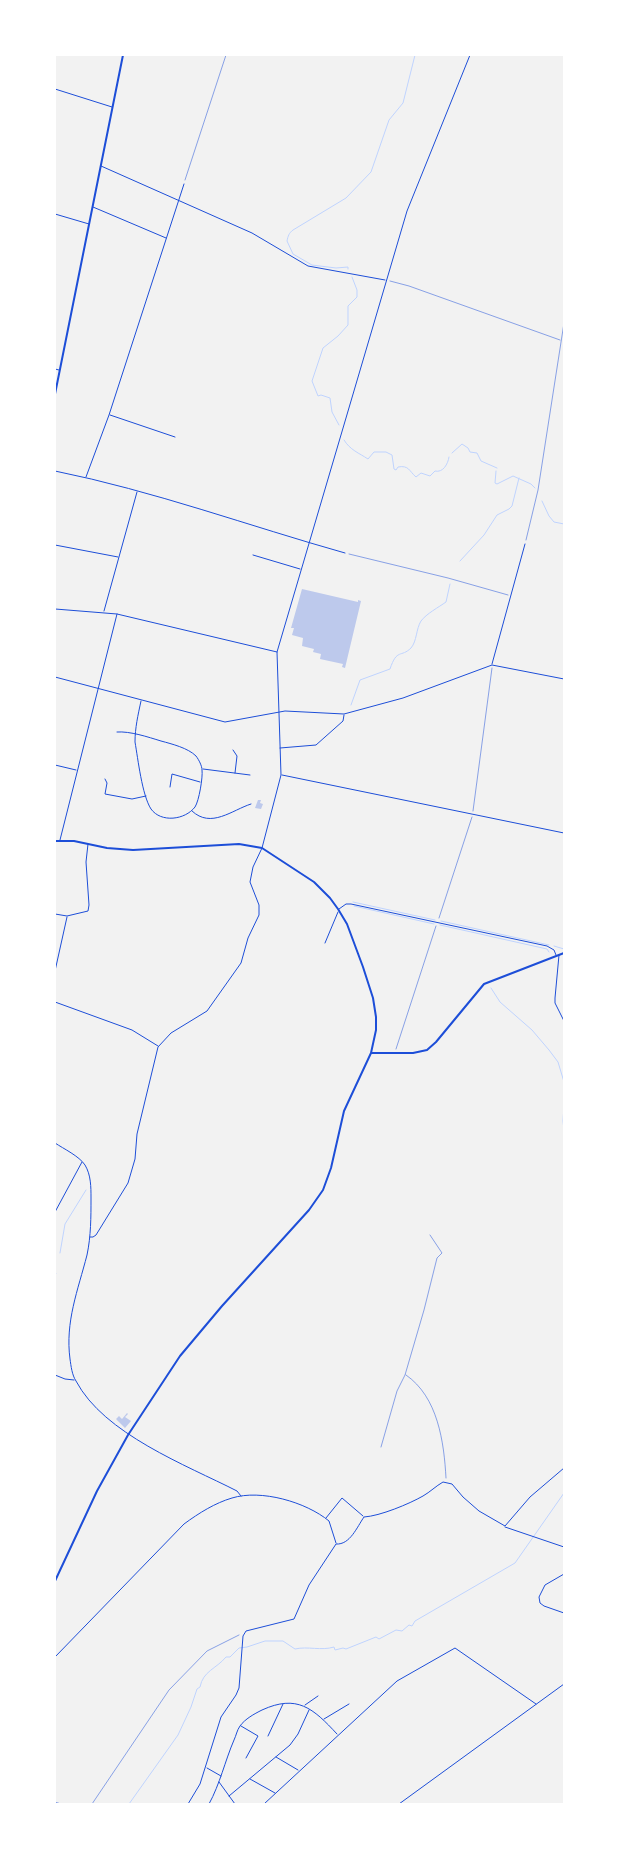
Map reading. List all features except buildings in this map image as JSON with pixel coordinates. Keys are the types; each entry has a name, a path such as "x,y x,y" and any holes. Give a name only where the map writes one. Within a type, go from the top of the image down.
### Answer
{"street":[{"path":"55,394 123,55"},
{"path":"90,1237 93,1238 96,1235 128,1183 135,1159 137,1134 158,1047 170,1033 207,1011 241,963 248,938 259,914 259,905 250,882 253,867 262,848 281,775 277,652 408,211 470,55"},
{"path":"55,88 112,108"},
{"path":"101,165 252,234 308,266 386,280"},
{"path":"86,477 109,415 184,184"},
{"path":"93,207 167,238"},
{"path":"55,214 90,224"},
{"path":"55,369 60,370"},
{"path":"109,415 175,437"},
{"path":"55,471 86,477 227,516 346,553"},
{"path":"104,611 137,491"},
{"path":"492,665 525,544"},
{"path":"55,545 118,557"},
{"path":"253,555 301,569"},
{"path":"55,609 104,611 277,652"},
{"path":"60,841 117,614"},
{"path":"55,678 225,722 278,712 344,714 402,698 492,665 564,679"},
{"path":"116,732 122,732 135,735 172,744 196,756 203,769 197,802 191,811 181,817 165,818 153,811 146,796 135,735 142,700"},
{"path":"280,748 316,745 343,721 344,714"},
{"path":"233,750 236,756 235,773"},
{"path":"55,765 77,770"},
{"path":"203,769 250,775"},
{"path":"170,787 172,774 201,782"},
{"path":"281,775 564,833"},
{"path":"105,779 107,783 105,794 132,799 146,796"},
{"path":"191,811 197,816 208,818 224,817 238,808 251,804"},
{"path":"55,841 88,843 107,848 133,850 239,844 262,848 314,882 339,910 353,939 375,1008 376,1030 371,1053 344,1111 331,1168 323,1190 309,1210 222,1306 180,1356 128,1435 97,1491 55,1581"},
{"path":"55,914 67,916 88,911 86,862 88,843"},
{"path":"325,943 339,910 346,904 352,904 547,946 558,954 555,1003 564,1021"},
{"path":"55,972 67,916"},
{"path":"371,1053 413,1053 426,1050 436,1042 484,984 564,953"},
{"path":"55,1002 132,1030 158,1047"},
{"path":"55,1143 82,1161 90,1176 90,1237 69,1321 70,1356 75,1379 81,1390 98,1408 128,1435 237,1491 241,1496"},
{"path":"55,1212 82,1161"},
{"path":"55,1375 71,1380 75,1379"},
{"path":"505,1526 530,1497 564,1468"},
{"path":"325,1518 342,1498 364,1516 374,1515 423,1496 443,1482 446,1482 452,1484 479,1512 505,1526 564,1547"},
{"path":"55,1657 184,1524 208,1508 233,1497 241,1496 288,1499 325,1518 331,1526 336,1544 309,1585 294,1618 246,1632 243,1636 239,1688 221,1717 200,1784 188,1804"},
{"path":"336,1544 341,1544 350,1538 364,1516"},
{"path":"564,1574 545,1585 539,1597 540,1603 544,1606 564,1613"},
{"path":"264,1804 397,1681 456,1648 536,1704"},
{"path":"398,1804 564,1684"},
{"path":"304,1705 318,1696"},
{"path":"208,1804 219,1782 240,1726 252,1715 273,1705 293,1703 304,1705 323,1719 338,1735"},
{"path":"268,1736 283,1704"},
{"path":"323,1719 349,1704"},
{"path":"229,1796 293,1741 310,1708"},
{"path":"240,1726 258,1736 246,1758"},
{"path":"276,1757 299,1771"},
{"path":"206,1767 221,1776"},
{"path":"250,1778 275,1793"},
{"path":"219,1782 235,1804"}],"path":[{"path":"184,184 226,55"},
{"path":"386,280 409,286 564,341"},
{"path":"525,544 538,490 564,323"},
{"path":"346,553 448,578 511,596"},
{"path":"395,1053 473,814 492,665"},
{"path":"381,1447 397,1391 405,1375 437,1258 442,1253 430,1235"},
{"path":"405,1375 416,1382 430,1404 442,1440 446,1482"},
{"path":"92,1804 169,1690 206,1651 238,1635 243,1636"},
{"path":"55,1802 61,1804"}],"waterway":[{"path":"348,269 348,267 336,268 312,265 293,254 287,241 293,230 346,198 371,172 389,120 403,103 415,55"},
{"path":"339,425 332,412 330,398 318,396 312,381 323,348 348,325 348,306 357,297 357,290 352,277"},
{"path":"344,440 352,449 368,459 374,452 386,452 392,455 394,469 404,467 416,477 421,473 430,476 435,471 440,471 446,465 449,457"},
{"path":"452,453 462,444 470,452 477,453 481,461 497,468"},
{"path":"496,471 495,483 497,484 513,476 531,484 535,488"},
{"path":"460,561 484,535 497,515 512,506 519,478"},
{"path":"542,501 554,522 564,524"},
{"path":"351,705 360,680 390,669 395,658 411,648 423,618 446,602 450,584"},
{"path":"353,902 435,920"},
{"path":"354,906 434,924"},
{"path":"441,921 549,945"},
{"path":"440,925 547,949 549,952"},
{"path":"554,946 564,949"},
{"path":"491,988 500,1002 532,1030 549,1050 558,1062 564,1082"},
{"path":"564,1106 564,1130"},
{"path":"60,1253 65,1224 86,1190"},
{"path":"129,1804 178,1735 204,1677 226,1657 230,1657 239,1648 265,1641 283,1641 295,1649 334,1647 335,1650 346,1649 376,1637 379,1639 396,1630 402,1631 409,1625 412,1626 415,1621 515,1563 564,1493"}]}
